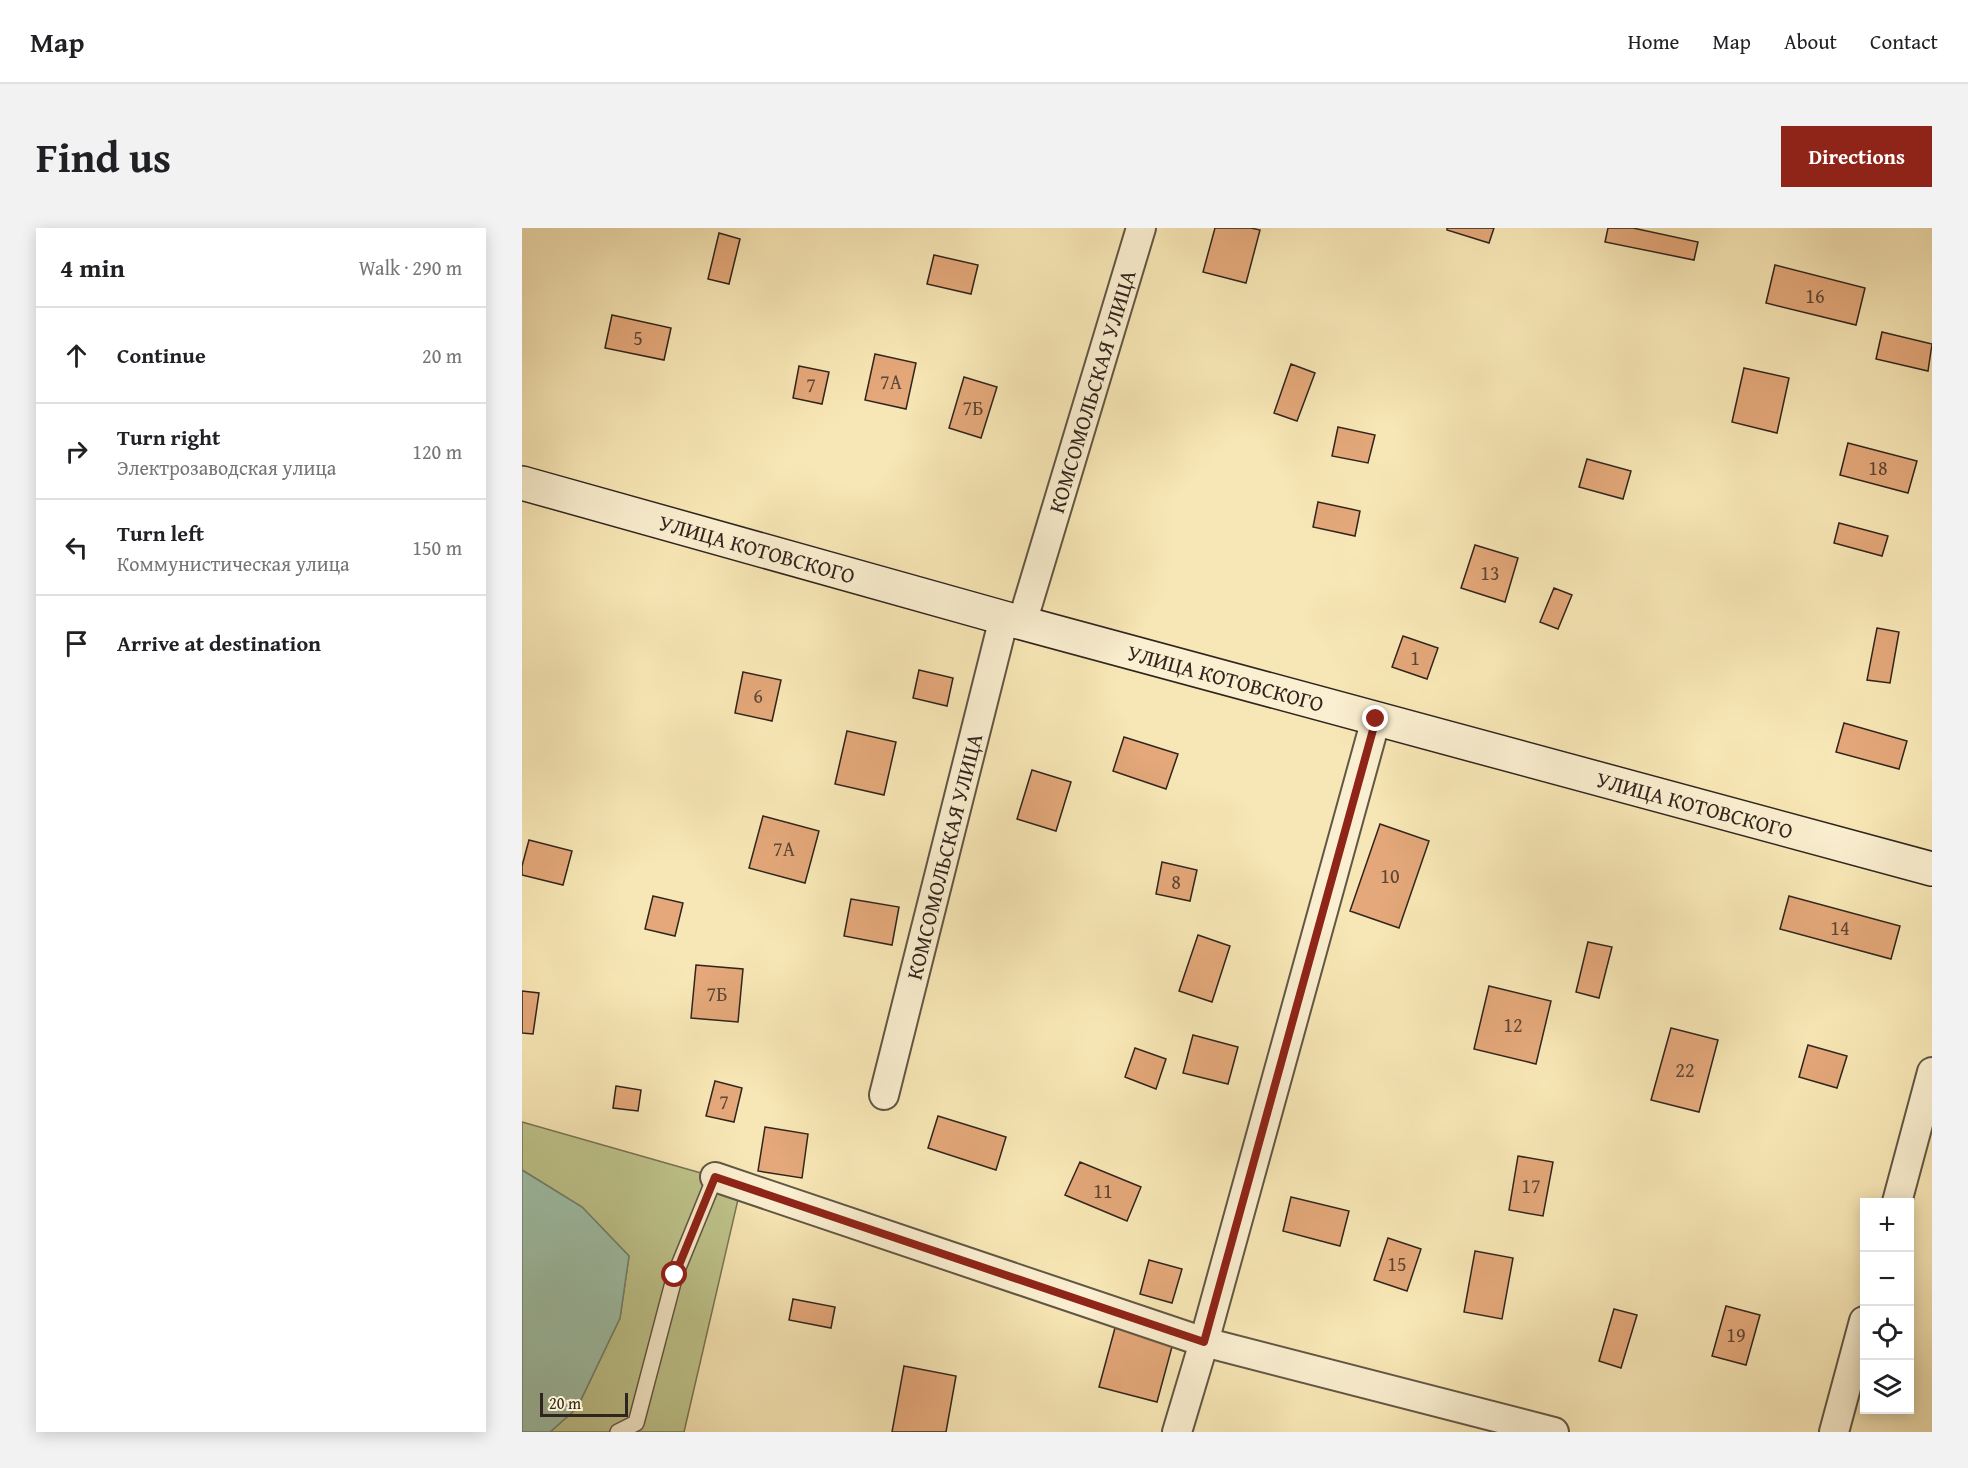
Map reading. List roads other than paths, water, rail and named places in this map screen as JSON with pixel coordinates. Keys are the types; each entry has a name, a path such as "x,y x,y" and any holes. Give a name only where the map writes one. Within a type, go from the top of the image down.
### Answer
{"main road":[{"name":"УЛИЦА КОТОВСКОГО","path":"522,483 1013,621 1932,870"}],"street":[{"name":"КОМСОМОЛЬСКАЯ УЛИЦА","path":"884,1095 1013,621 1141,228"},
{"path":"1176,1432 1204,1342 1376,719"},
{"path":"1898,1198 1932,1072"},
{"path":"715,1177 1204,1342 1554,1432"},
{"path":"1834,1432 1860,1336"}],"lane":[{"path":"618,1432 636,1423 675,1275 715,1177"}]}
